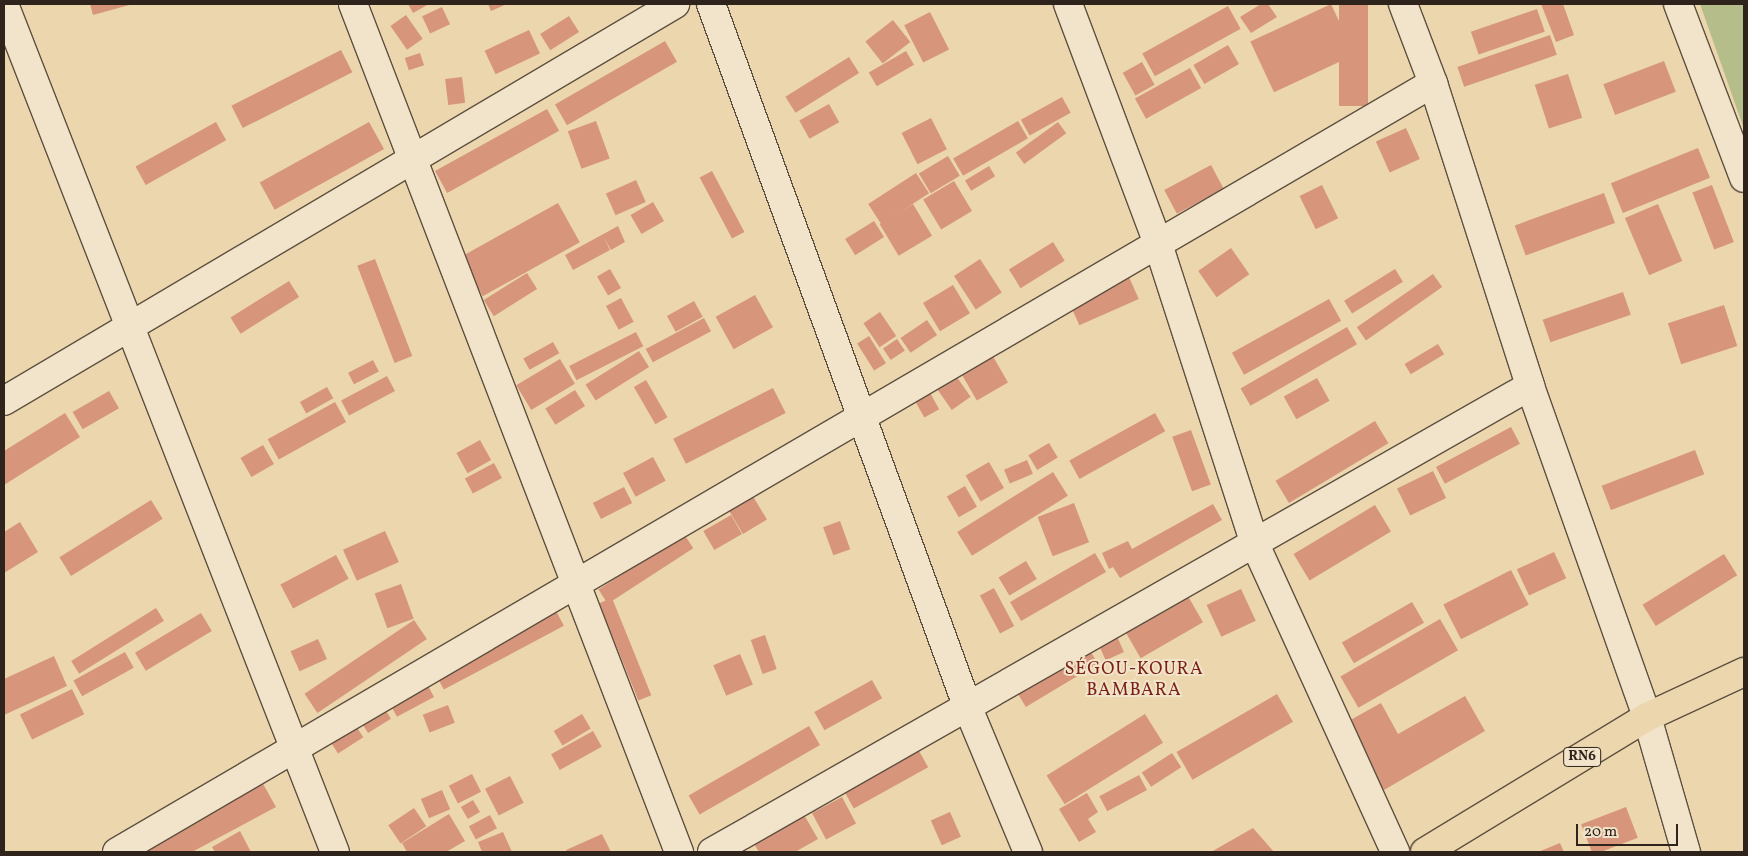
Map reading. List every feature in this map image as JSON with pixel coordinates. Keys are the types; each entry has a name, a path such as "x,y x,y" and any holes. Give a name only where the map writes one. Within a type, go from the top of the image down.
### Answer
{"highway":[{"name":"RN6","path":"1424,852 1647,717 1744,672"}],"street":[{"path":"4,4 335,852"},
{"path":"353,4 679,852"},
{"path":"4,401 676,4"},
{"path":"711,4 968,708 1028,852"},
{"path":"1068,4 1158,244 1254,542 1395,852"},
{"path":"1403,4 1433,83 1530,386 1647,717 1686,852"},
{"path":"1678,4 1744,178"},
{"path":"118,852 1433,83"},
{"path":"712,852 968,708 1254,542 1530,386"}],"green space":[{"path":"1700,4 1744,4 1744,129"}],"building":[{"path":"90,4 133,4 93,15"},
{"path":"408,4 429,4 413,13"},
{"path":"488,4 507,4 491,11"},
{"path":"1261,4 1268,4 1277,17 1251,33 1240,17"},
{"path":"1331,4 1355,55 1274,92 1250,42"},
{"path":"1339,4 1368,4 1368,106 1339,106"},
{"path":"1541,4 1563,4 1574,35 1556,42"},
{"path":"1228,6 1241,29 1155,76 1142,54"},
{"path":"442,7 450,24 430,34 422,16"},
{"path":"1537,9 1545,32 1479,54 1471,32"},
{"path":"930,12 949,49 923,63 904,25"},
{"path":"406,15 423,39 407,50 390,26"},
{"path":"569,16 579,32 550,50 540,34"},
{"path":"893,20 910,42 883,64 865,42"},
{"path":"529,30 540,54 496,74 485,51"},
{"path":"1550,35 1557,55 1464,87 1457,67"},
{"path":"665,41 677,62 567,125 555,104"},
{"path":"1228,45 1239,64 1204,84 1193,65"},
{"path":"341,50 352,72 243,128 231,106"},
{"path":"906,51 914,65 877,86 869,72"},
{"path":"420,53 424,65 409,70 405,58"},
{"path":"849,57 859,73 795,113 785,97"},
{"path":"1664,61 1676,92 1615,115 1603,84"},
{"path":"1142,62 1155,85 1135,95 1123,73"},
{"path":"1190,68 1201,88 1146,119 1135,99"},
{"path":"1568,74 1582,118 1549,129 1535,85"},
{"path":"462,77 465,103 448,105 445,79"},
{"path":"1062,97 1071,113 1030,136 1021,120"},
{"path":"829,104 839,122 809,139 799,120"},
{"path":"547,109 559,131 447,193 435,171"},
{"path":"931,118 947,149 917,164 902,133"},
{"path":"596,121 610,159 581,169 568,131"},
{"path":"1018,121 1028,138 963,176 953,158"},
{"path":"216,122 226,140 146,185 136,167"},
{"path":"369,122 384,149 275,210 260,183"},
{"path":"1058,122 1066,133 1024,164 1016,153"},
{"path":"1406,128 1420,159 1390,172 1376,141"},
{"path":"1698,148 1710,178 1623,213 1611,183"},
{"path":"948,156 960,176 931,193 919,174"},
{"path":"1211,165 1224,189 1177,214 1164,190"},
{"path":"989,166 995,176 971,191 965,180"},
{"path":"712,171 744,232 732,238 700,178"},
{"path":"916,173 929,193 881,224 868,204"},
{"path":"636,180 646,202 616,215 606,193"},
{"path":"954,181 972,211 941,230 923,200"},
{"path":"1322,185 1338,218 1316,229 1300,196"},
{"path":"1712,185 1734,242 1714,249 1692,193"},
{"path":"1604,193 1615,223 1526,256 1515,225"},
{"path":"653,202 664,221 641,234 630,215"},
{"path":"558,203 580,242 483,296 461,257"},
{"path":"913,204 932,236 899,256 880,224"},
{"path":"1658,204 1682,261 1649,275 1625,218"},
{"path":"874,221 884,237 855,255 845,239"},
{"path":"618,226 625,242 611,250 604,238 610,250 573,270 565,255"},
{"path":"1053,242 1065,261 1021,288 1009,270"},
{"path":"1231,248 1249,274 1217,297 1198,271"},
{"path":"375,259 412,356 395,363 357,266"},
{"path":"980,259 1002,293 976,309 954,276"},
{"path":"610,269 621,288 608,296 597,276"},
{"path":"1395,269 1403,282 1352,314 1344,301"},
{"path":"527,273 537,289 494,316 484,300"},
{"path":"1433,274 1442,287 1366,340 1357,327"},
{"path":"1129,277 1139,299 1079,325 1070,303"},
{"path":"289,281 299,297 241,334 230,318"},
{"path":"953,285 970,313 940,331 923,303"},
{"path":"1623,292 1631,315 1550,342 1543,320"},
{"path":"755,295 773,327 734,349 716,317"},
{"path":"621,298 634,322 619,330 606,306"},
{"path":"1329,299 1341,321 1244,375 1232,353"},
{"path":"694,301 703,317 676,332 667,316"},
{"path":"1724,305 1737,346 1681,364 1668,323"},
{"path":"880,312 896,336 880,347 863,323"},
{"path":"704,318 711,331 653,362 646,349"},
{"path":"927,320 937,335 911,353 900,338"},
{"path":"1347,327 1357,344 1250,406 1240,388"},
{"path":"636,332 643,346 576,380 569,366"},
{"path":"869,336 886,363 874,371 857,343"},
{"path":"897,339 905,351 891,360 883,349"},
{"path":"553,342 559,353 530,370 523,358"},
{"path":"1438,344 1444,354 1411,374 1405,364"},
{"path":"639,351 649,367 596,400 586,384"},
{"path":"991,353 1008,382 977,400 960,371"},
{"path":"560,359 575,384 531,410 516,385"},
{"path":"373,360 379,372 354,384 348,373"},
{"path":"954,373 971,397 952,410 935,386"},
{"path":"387,376 395,391 349,415 341,400"},
{"path":"1317,378 1330,401 1296,419 1284,396"},
{"path":"646,380 668,417 655,424 634,387"},
{"path":"327,387 333,398 306,413 300,402"},
{"path":"773,388 786,413 686,464 673,439"},
{"path":"575,390 585,406 555,425 545,409"},
{"path":"109,391 119,408 83,429 73,412"},
{"path":"929,391 939,409 924,418 914,399"},
{"path":"335,402 346,422 279,459 268,439"},
{"path":"65,413 80,437 4,485 4,451"},
{"path":"1155,413 1165,431 1079,479 1069,461"},
{"path":"1375,421 1388,443 1289,503 1276,481"},
{"path":"1511,427 1520,444 1445,484 1436,467"},
{"path":"1191,430 1211,485 1192,491 1172,437"},
{"path":"480,440 491,460 468,473 456,453"},
{"path":"1049,443 1058,458 1037,470 1028,455"},
{"path":"263,445 274,464 251,477 240,458"},
{"path":"1695,450 1704,474 1611,510 1602,486"},
{"path":"653,457 666,481 636,497 623,473"},
{"path":"1027,460 1033,474 1010,484 1004,470"},
{"path":"989,462 1004,488 981,501 966,476"},
{"path":"494,463 502,478 473,494 465,478"},
{"path":"1433,471 1446,498 1410,515 1397,489"},
{"path":"1053,472 1068,496 972,556 957,532"},
{"path":"965,486 977,507 959,517 947,496"},
{"path":"624,487 632,503 601,519 593,503"},
{"path":"751,493 767,520 743,534 727,507"},
{"path":"151,500 163,519 71,576 59,557"},
{"path":"1074,503 1089,542 1053,556 1038,517"},
{"path":"1213,504 1222,520 1120,578 1113,567 1109,569 1102,553 1128,541 1132,549"},
{"path":"1375,505 1391,532 1310,581 1294,554"},
{"path":"731,515 742,534 714,550 703,531"},
{"path":"840,521 850,549 833,555 823,527"},
{"path":"20,522 38,552 4,573 4,532"},
{"path":"385,531 399,562 357,581 343,550"},
{"path":"684,534 693,548 608,604 598,590"},
{"path":"1554,552 1566,578 1529,596 1517,569"},
{"path":"1095,553 1106,572 1021,621 1010,602"},
{"path":"1724,554 1737,575 1656,626 1643,605"},
{"path":"336,555 349,579 293,608 280,585"},
{"path":"1026,561 1037,579 1009,595 999,577"},
{"path":"1511,570 1529,605 1461,639 1443,605"},
{"path":"401,584 414,619 387,628 375,594"},
{"path":"994,588 1014,626 1000,633 980,596"},
{"path":"1241,589 1256,621 1221,637 1207,605"},
{"path":"1185,591 1203,622 1141,658 1123,627"},
{"path":"612,598 651,695 638,701 599,603"},
{"path":"1412,602 1424,623 1354,663 1342,642"},
{"path":"156,608 164,621 79,674 71,661"},
{"path":"555,609 564,626 444,690 435,673"},
{"path":"201,613 212,631 146,671 135,653"},
{"path":"1440,619 1458,650 1358,708 1340,676"},
{"path":"414,620 427,639 317,713 305,694"},
{"path":"1115,632 1124,652 1106,660 1097,640"},
{"path":"765,635 777,669 763,674 751,640"},
{"path":"318,639 327,659 300,671 291,651"},
{"path":"1086,644 1098,664 1026,707 1014,687"},
{"path":"125,652 134,668 82,696 73,681"},
{"path":"740,654 753,684 726,696 713,665"},
{"path":"54,656 67,686 4,715 4,679"},
{"path":"872,680 882,698 824,730 814,712"},
{"path":"426,682 434,697 397,717 389,702"},
{"path":"72,689 84,714 32,740 20,714"},
{"path":"1277,694 1293,722 1193,780 1177,752"},
{"path":"1465,696 1485,731 1384,790 1345,723 1381,703 1398,734"},
{"path":"448,705 455,723 430,732 423,715"},
{"path":"383,706 391,719 368,733 360,720"},
{"path":"582,714 591,729 562,746 554,731"},
{"path":"1145,714 1163,743 1065,804 1047,775"},
{"path":"354,723 363,737 338,754 329,739"},
{"path":"809,726 820,745 700,815 689,796"},
{"path":"593,731 602,747 560,770 551,754"},
{"path":"918,749 928,767 854,809 844,790"},
{"path":"1172,753 1181,767 1151,787 1142,773"},
{"path":"472,774 481,792 458,804 449,786"},
{"path":"1139,775 1147,790 1107,811 1099,796"},
{"path":"510,776 524,803 499,815 485,789"},
{"path":"262,782 276,807 192,852 150,852 146,844"},
{"path":"442,790 450,809 429,818 421,799"},
{"path":"1087,793 1098,812 1088,819 1096,832 1079,842 1059,809"},
{"path":"842,797 856,823 826,839 812,813"},
{"path":"473,800 480,812 468,819 461,807"},
{"path":"1626,807 1638,838 1601,852 1592,852 1581,824"},
{"path":"414,808 426,826 401,844 388,825"},
{"path":"950,812 961,837 942,845 931,821"},
{"path":"803,813 818,839 795,852 759,852 753,842"},
{"path":"449,814 465,841 446,852 407,852 402,843"},
{"path":"490,815 497,828 476,840 469,826"},
{"path":"1253,828 1274,852 1211,852"},
{"path":"240,831 251,852 215,852 212,847"},
{"path":"503,832 512,852 482,852 478,842"},
{"path":"602,834 611,852 567,852 566,850"},
{"path":"1560,843 1564,852 1538,852"}],"district":[{"name":"SÉGOU-KOURA BAMBARA","path":"1134,681"}]}
